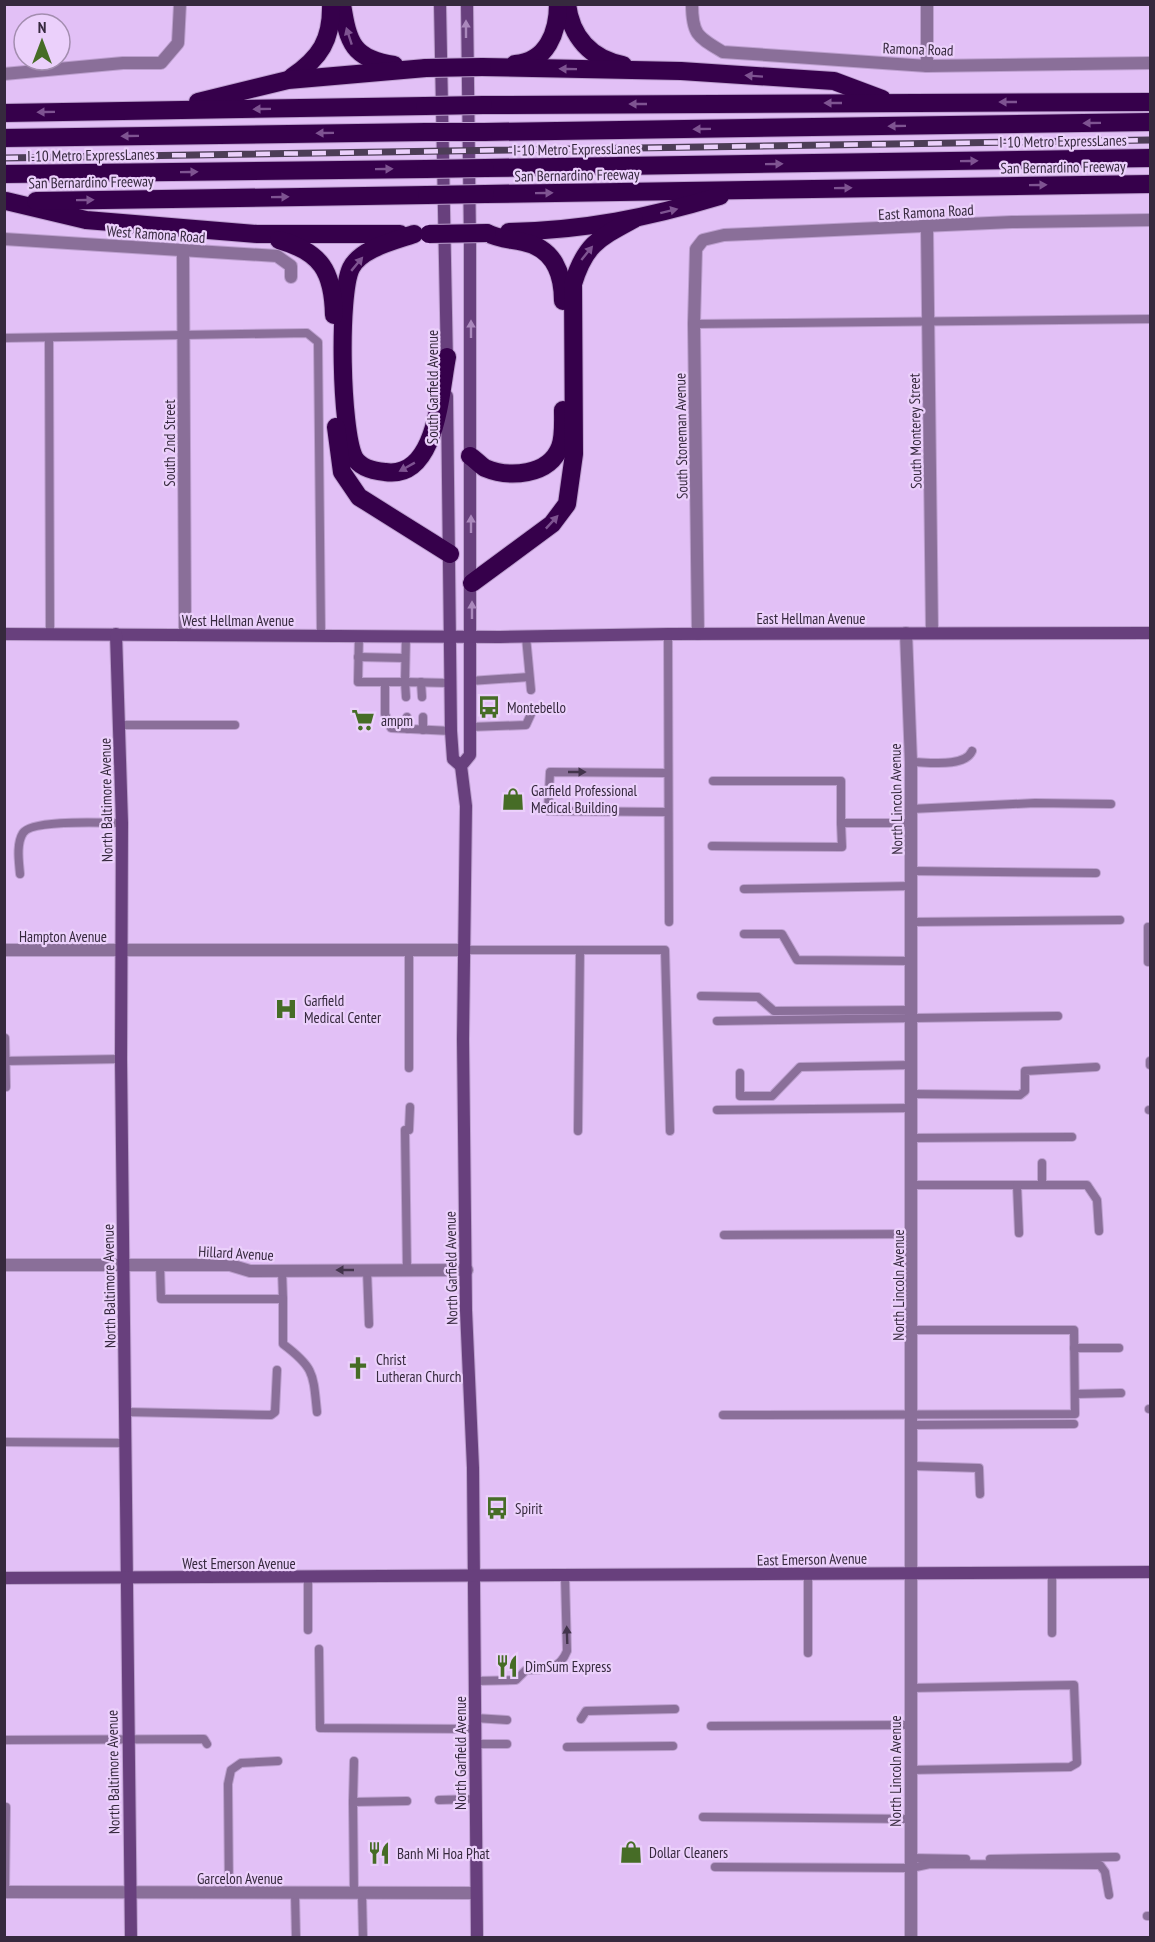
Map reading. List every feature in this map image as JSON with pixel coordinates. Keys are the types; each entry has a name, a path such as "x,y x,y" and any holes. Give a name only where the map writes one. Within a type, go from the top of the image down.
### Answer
{"highway":[{"path":"288,80 312,63 324,44 332,16 331,4"},
{"path":"342,4 346,30 353,48 374,62 418,68"},
{"path":"482,67 521,64 541,54 551,42 558,17 558,4"},
{"path":"567,4 574,33 587,49 607,62 648,71"},
{"path":"168,110 288,80 418,68 482,67 648,71 834,81 892,103"},
{"path":"4,113 483,105 1150,102"},
{"name":"I-10 Metro ExpressLanes","path":"4,138 1150,122"},
{"name":"I-10 Metro ExpressLanes","path":"4,174 1150,158"},
{"name":"San Bernardino Freeway","path":"5,201 1150,184"},
{"path":"5,201 86,220 256,234 421,234 565,231 634,219 742,190"},
{"path":"472,583 552,524 567,504 574,454 573,284 580,261 600,237 634,219"},
{"path":"471,456 485,468 517,474 531,472 554,457 560,447 563,418 563,286 560,269 552,257 539,248 524,242 500,239 487,233"},
{"path":"256,234 297,245 316,256 328,275 334,301 336,439 342,472 359,497 450,554"},
{"path":"421,234 370,250 352,266 344,291 345,412 347,439 356,459 371,470 392,473 407,470 421,458 430,442 447,357"}],"street":[{"path":"4,74 123,63 161,63 173,50 180,32 180,4"},
{"name":"South Garfield Avenue","path":"440,4 450,554 449,683 453,759 461,766"},
{"path":"466,4 471,637"},
{"name":"Ramona Road","path":"692,4 693,29 702,40 723,52 927,66 1150,63"},
{"path":"927,4 927,66"},
{"name":"East Ramona Road","path":"703,240 724,235 927,228 1012,222 1150,220"},
{"name":"South Monterey Street","path":"927,228 932,633"},
{"name":"West Ramona Road","path":"4,239 183,252 277,256 291,266 291,277"},
{"name":"South Stoneman Avenue","path":"698,634 694,324 696,249 703,240"},
{"name":"South 2nd Street","path":"183,252 185,634"},
{"name":"North Lincoln Avenue","path":"906,633 912,871 913,1466 909,1573 910,1938"},
{"name":"East Hellman Avenue","path":"471,637 668,634 1150,633"},
{"name":"West Hellman Avenue","path":"4,634 471,637"},
{"name":"North Baltimore Avenue","path":"116,634 122,823 121,1059 131,1938"},
{"name":"North Garfield Avenue","path":"471,637 470,755 461,766 466,806 463,950 474,1578 477,1938"},
{"name":"Hampton Avenue","path":"4,950 121,951"},
{"path":"121,951 463,950"},
{"name":"Hillard Avenue","path":"4,1264 230,1265 250,1271 467,1270"},
{"name":"East Emerson Avenue","path":"474,1578 1150,1572"},
{"name":"West Emerson Avenue","path":"4,1578 474,1578"},
{"name":"Garcelon Avenue","path":"5,1893 476,1893"}],"lane":[{"path":"694,324 1150,319"},
{"path":"4,338 308,333 318,342 321,635"},
{"path":"49,338 50,634"},
{"path":"668,634 669,922"},
{"path":"359,635 358,682 449,683"},
{"path":"405,636 406,697"},
{"path":"526,636 531,690"},
{"path":"358,657 405,658"},
{"path":"470,681 529,677"},
{"path":"421,682 422,697"},
{"path":"385,683 385,714 391,728 451,731"},
{"path":"470,727 526,725 531,714"},
{"path":"407,717 408,729"},
{"path":"423,717 423,730"},
{"path":"120,725 235,725"},
{"path":"911,762 955,761 965,759 972,751"},
{"path":"667,773 550,772 548,811 667,812"},
{"path":"712,846 842,847 842,781 713,781"},
{"path":"911,808 1035,803 1111,804"},
{"path":"20,874 20,843 25,830 31,827 45,824 122,823"},
{"path":"842,823 911,823"},
{"path":"912,871 1096,873"},
{"path":"744,889 912,886"},
{"path":"912,922 1120,920"},
{"path":"1148,962 1148,927 1150,927"},
{"path":"744,934 783,934 797,960 912,961"},
{"path":"409,950 409,1068"},
{"path":"463,950 665,950 670,1131"},
{"path":"578,1131 580,950"},
{"path":"701,996 758,997 774,1011 1058,1016"},
{"path":"717,1021 912,1014"},
{"path":"4,1038 6,1087"},
{"path":"5,1062 121,1059"},
{"path":"740,1073 740,1096 772,1096 800,1067 912,1065"},
{"path":"912,1094 1020,1095 1025,1090 1024,1071 1096,1067"},
{"path":"407,1270 407,1130 410,1107"},
{"path":"717,1110 912,1108"},
{"path":"912,1138 1072,1137"},
{"path":"1042,1163 1042,1185"},
{"path":"912,1185 1087,1185 1097,1200 1099,1231"},
{"path":"1017,1185 1019,1233"},
{"path":"724,1235 913,1234"},
{"path":"160,1265 161,1299 283,1299"},
{"path":"282,1270 283,1344 302,1358 313,1374 317,1412"},
{"path":"367,1270 369,1324"},
{"path":"913,1330 1074,1330 1076,1414 913,1421"},
{"path":"1074,1348 1119,1348"},
{"path":"126,1412 271,1415 275,1412 277,1370"},
{"path":"1075,1394 1121,1393"},
{"path":"723,1415 1074,1424"},
{"path":"4,1442 126,1443"},
{"path":"913,1466 979,1467 980,1494"},
{"path":"1052,1573 1052,1633"},
{"path":"808,1575 808,1653"},
{"path":"475,1681 516,1680 526,1670 553,1668 562,1663 567,1652 566,1577"},
{"path":"308,1578 308,1630"},
{"path":"319,1649 320,1728 475,1724 507,1720"},
{"path":"909,1688 1074,1685 1077,1762 1070,1767 909,1770"},
{"path":"581,1719 586,1711 675,1709"},
{"path":"711,1726 910,1725"},
{"path":"4,1740 204,1739 207,1744"},
{"path":"475,1744 507,1744"},
{"path":"567,1747 673,1746"},
{"path":"229,1893 231,1770 241,1763 278,1761"},
{"path":"354,1761 353,1802 363,1938"},
{"path":"439,1800 476,1799"},
{"path":"353,1802 407,1801"},
{"path":"5,1893 6,1807"},
{"path":"703,1817 910,1819"},
{"path":"715,1867 1116,1857"},
{"path":"911,1863 1100,1865 1105,1872 1108,1894"},
{"path":"295,1893 296,1938"}],"railway":[{"path":"4,158 1150,140"}],"place":[{"name":"Montebello","path":"489,707"},
{"name":"ampm","path":"363,720"},
{"name":"Garfield Professional Medical Building","path":"513,799"},
{"name":"Garfield Medical Center","path":"286,1009"},
{"name":"Christ Lutheran Church","path":"358,1368"},
{"name":"Spirit","path":"497,1508"},
{"name":"DimSum Express","path":"507,1666"},
{"name":"Dollar Cleaners","path":"631,1852"},
{"name":"Banh Mi Hoa Phat","path":"379,1853"}]}
